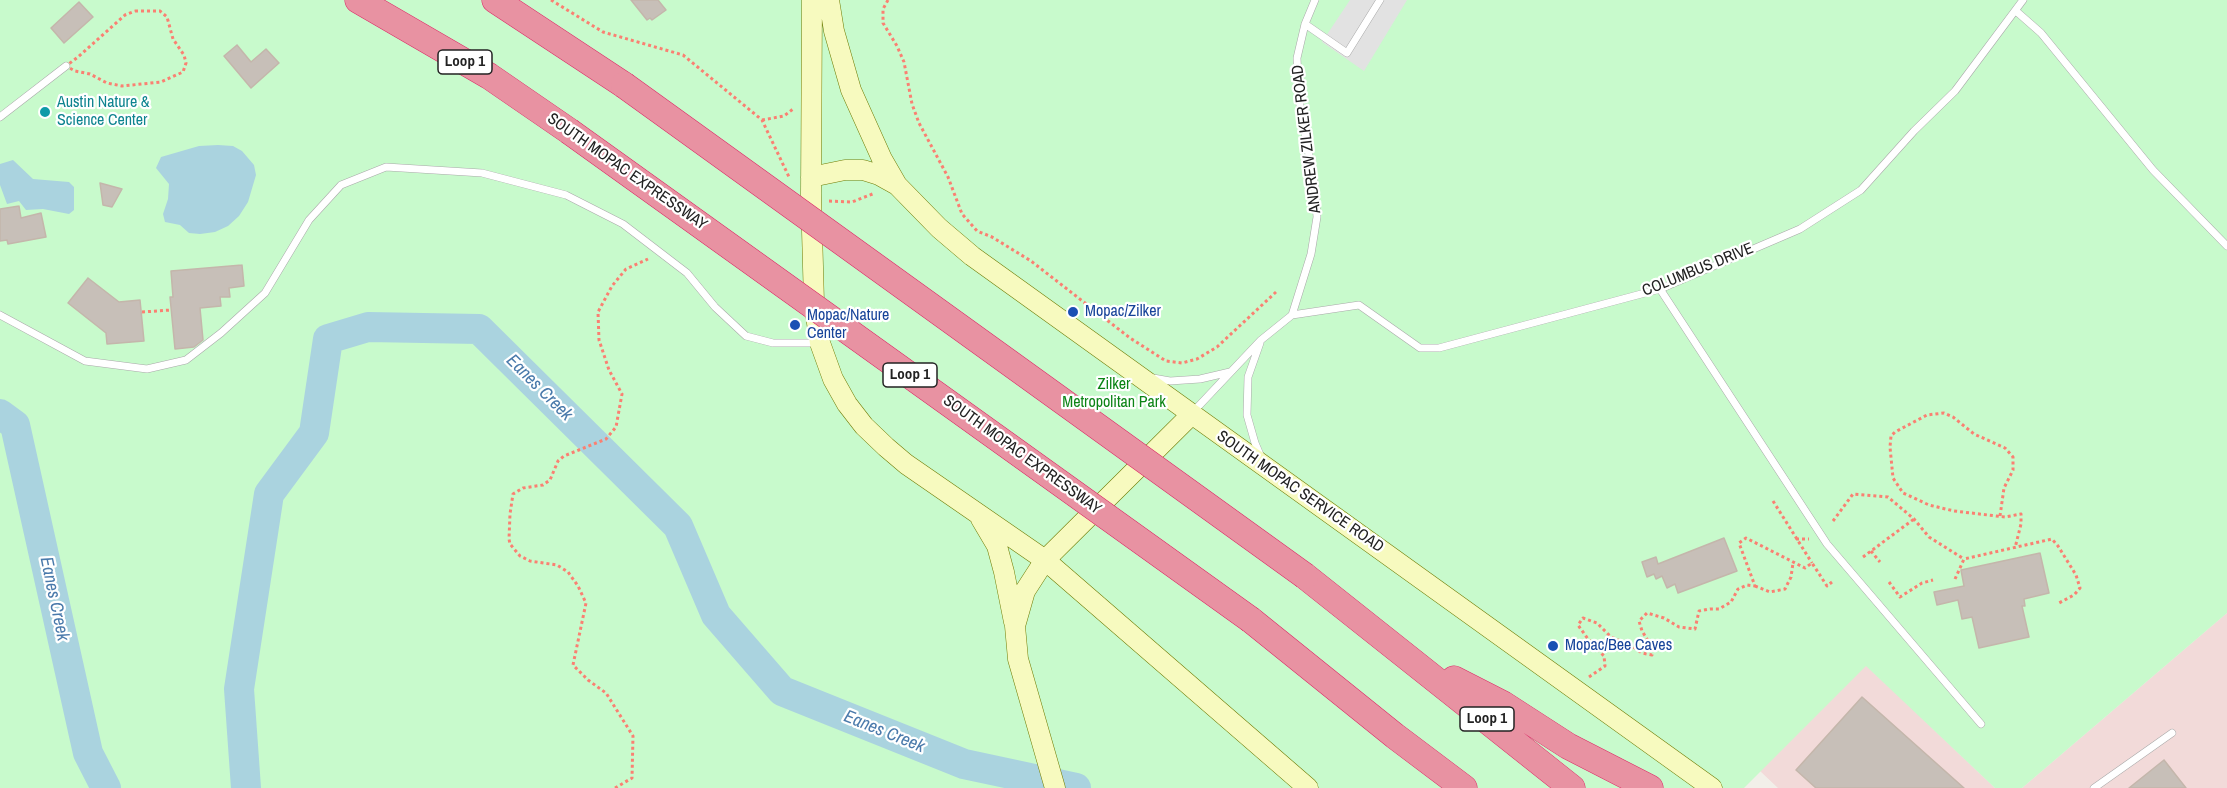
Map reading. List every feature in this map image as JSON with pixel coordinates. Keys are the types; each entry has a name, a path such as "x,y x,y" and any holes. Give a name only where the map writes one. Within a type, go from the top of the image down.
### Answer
{"highway":[{"name":"SOUTH MOPAC EXPRESSWAY","path":"358,0 489,76 569,131 1251,620 1395,736 1464,788"},
{"name":"Loop 1","path":"495,0 624,85 1305,576 1572,788"},
{"path":"1401,652 1503,704 1568,746 1650,788"},
{"path":"1395,736 1439,788"}],"main road":[{"path":"812,0 802,180 820,343 833,379 847,404 864,426 906,464 1045,560 1308,788"},
{"path":"829,0 834,31 851,90 882,159 897,185"},
{"path":"802,180 844,170 863,170 879,175 897,185"},
{"name":"SOUTH MOPAC SERVICE ROAD","path":"897,185 939,228 972,256 1712,788"},
{"path":"1015,626 1025,591 1045,560 1191,415"},
{"path":"979,514 997,546 1015,626 1018,659 1055,788"}],"lane":[{"name":"ANDREW ZILKER ROAD","path":"1292,315 1311,254 1317,217 1315,188 1296,74 1297,58 1305,24 1315,0"},
{"path":"1305,24 1347,53 1380,0"},
{"name":"COLUMBUS DRIVE","path":"1292,315 1359,305 1420,348 1439,348 1660,289 1800,229 1861,189 1914,131 1955,91 2023,0"},
{"path":"2016,11 2041,33 2153,170 2227,246"},
{"path":"0,117 66,66"},
{"path":"0,315 85,361 147,369 186,360 221,333 265,293 309,220 341,185 386,167 482,173 566,195 623,224 687,273 715,307 746,336 773,343 820,343"},
{"path":"1660,289 1827,544 1981,724"},
{"path":"1191,415 1261,340 1292,315"},
{"path":"1261,340 1248,377 1247,415 1255,444 1266,467"},
{"path":"1138,375 1170,381 1200,379 1230,372"},
{"path":"2094,788 2172,733"}],"path":[{"path":"551,0 603,32 683,55 762,120 783,166 802,180"},
{"path":"888,0 883,9 883,23 904,62 912,104 919,123 948,177 962,214 977,231 992,237 1031,261 1130,338 1166,361 1182,363 1197,359 1217,347 1276,292"},
{"path":"159,10 166,17 173,39 184,55 186,63 183,72 161,82 122,86 107,83 90,74 66,66 125,15 135,11 159,10"},
{"path":"762,120 783,116 793,109"},
{"path":"827,201 852,202 897,185"},
{"path":"615,788 632,778 633,736 606,693 588,680 573,664 586,603 568,572 557,566 530,561 520,556 509,539 510,514 513,494 523,488 543,485 550,480 558,461 564,456 606,439 616,427 622,394 609,370 599,339 598,312 612,286 626,268 660,253"},
{"path":"142,312 171,310"},
{"path":"2000,516 2004,488 2013,470 2013,457 2005,448 1974,434 1953,417 1944,413 1927,415 1891,436 1893,478 1904,493 1929,505 1954,511 2000,516 2021,514 2021,524 2014,548"},
{"path":"1833,521 1853,494 1888,497 1914,519 1929,537 1964,559 2052,539 2076,575 2080,588 2074,595 2059,603"},
{"path":"1773,501 1827,586 1832,582"},
{"path":"1863,557 1914,519"},
{"path":"1755,586 1739,543 1746,537 1805,568 1812,563"},
{"path":"1796,539 1815,540"},
{"path":"1872,551 1880,562"},
{"path":"1955,579 1964,559"},
{"path":"1586,679 1605,666 1604,656 1578,625 1583,618 1597,623 1611,638 1632,646 1642,653 1652,655 1652,647 1639,621 1647,613 1664,618 1678,627 1695,629 1699,611 1719,609 1731,602 1738,589 1747,585 1770,592 1785,589 1791,577 1793,562"},
{"path":"1889,582 1900,597 1922,583 1933,580"}],"shaded area":[{"path":"1350,0 1407,0 1364,71 1322,42"},
{"path":"2227,613 2227,788 2022,788"},
{"path":"1866,665 1995,788 1778,788 1760,771"}],"green space":[{"name":"Zilker Metropolitan Park","path":"0,0 2227,0 2227,613 2022,788 1995,788 1866,666 1744,788 0,788"}],"water":[{"path":"199,146 233,146 242,151 254,165 256,175 248,202 239,216 228,226 215,232 200,234 189,233 180,225 165,222 163,214 168,199 169,184 156,168 161,157"},
{"path":"13,160 33,179 69,182 74,187 74,210 69,214 43,209 26,210 19,201 7,204 0,185 0,164"}],"building":[{"path":"631,0 658,0 666,10 652,20 650,18 647,20"},
{"path":"79,2 93,17 64,43 51,28"},
{"path":"237,45 251,62 266,49 279,63 251,88 224,56"},
{"path":"100,183 122,189 112,207 103,205"},
{"path":"19,206 21,218 41,213 46,237 8,244 7,240 0,241 0,209"},
{"path":"242,265 244,286 229,288 230,297 220,297 221,306 200,308 203,340 194,347 175,349 170,297 173,297 171,271"},
{"path":"88,278 119,302 140,300 144,341 107,344 106,333 68,303"},
{"path":"1724,538 1737,571 1678,593 1675,584 1667,588 1662,576 1656,579 1654,574 1647,577 1642,562 1656,557 1658,564"},
{"path":"2040,553 2049,593 2024,599 2025,606 2022,606 2029,637 1979,648 1972,617 1962,619 1958,600 1937,605 1934,592 1964,586 1961,570"},
{"path":"1862,697 1964,788 1816,788 1796,770"},
{"path":"2164,760 2186,788 2129,788"}],"waterway":[{"name":"Eanes Creek","path":"246,788 239,689 269,494 314,433 328,339 368,327 479,329 678,526 716,615 782,691 964,764 1076,788"},
{"name":"Eanes Creek","path":"0,414 15,425 88,753 106,788"}],"place":[{"name":"Austin Nature & Science Center","path":"45,112"},
{"name":"Mopac/Zilker","path":"1073,312"},
{"name":"Mopac/Nature Center","path":"795,325"},
{"name":"Mopac/Bee Caves","path":"1553,646"}]}
